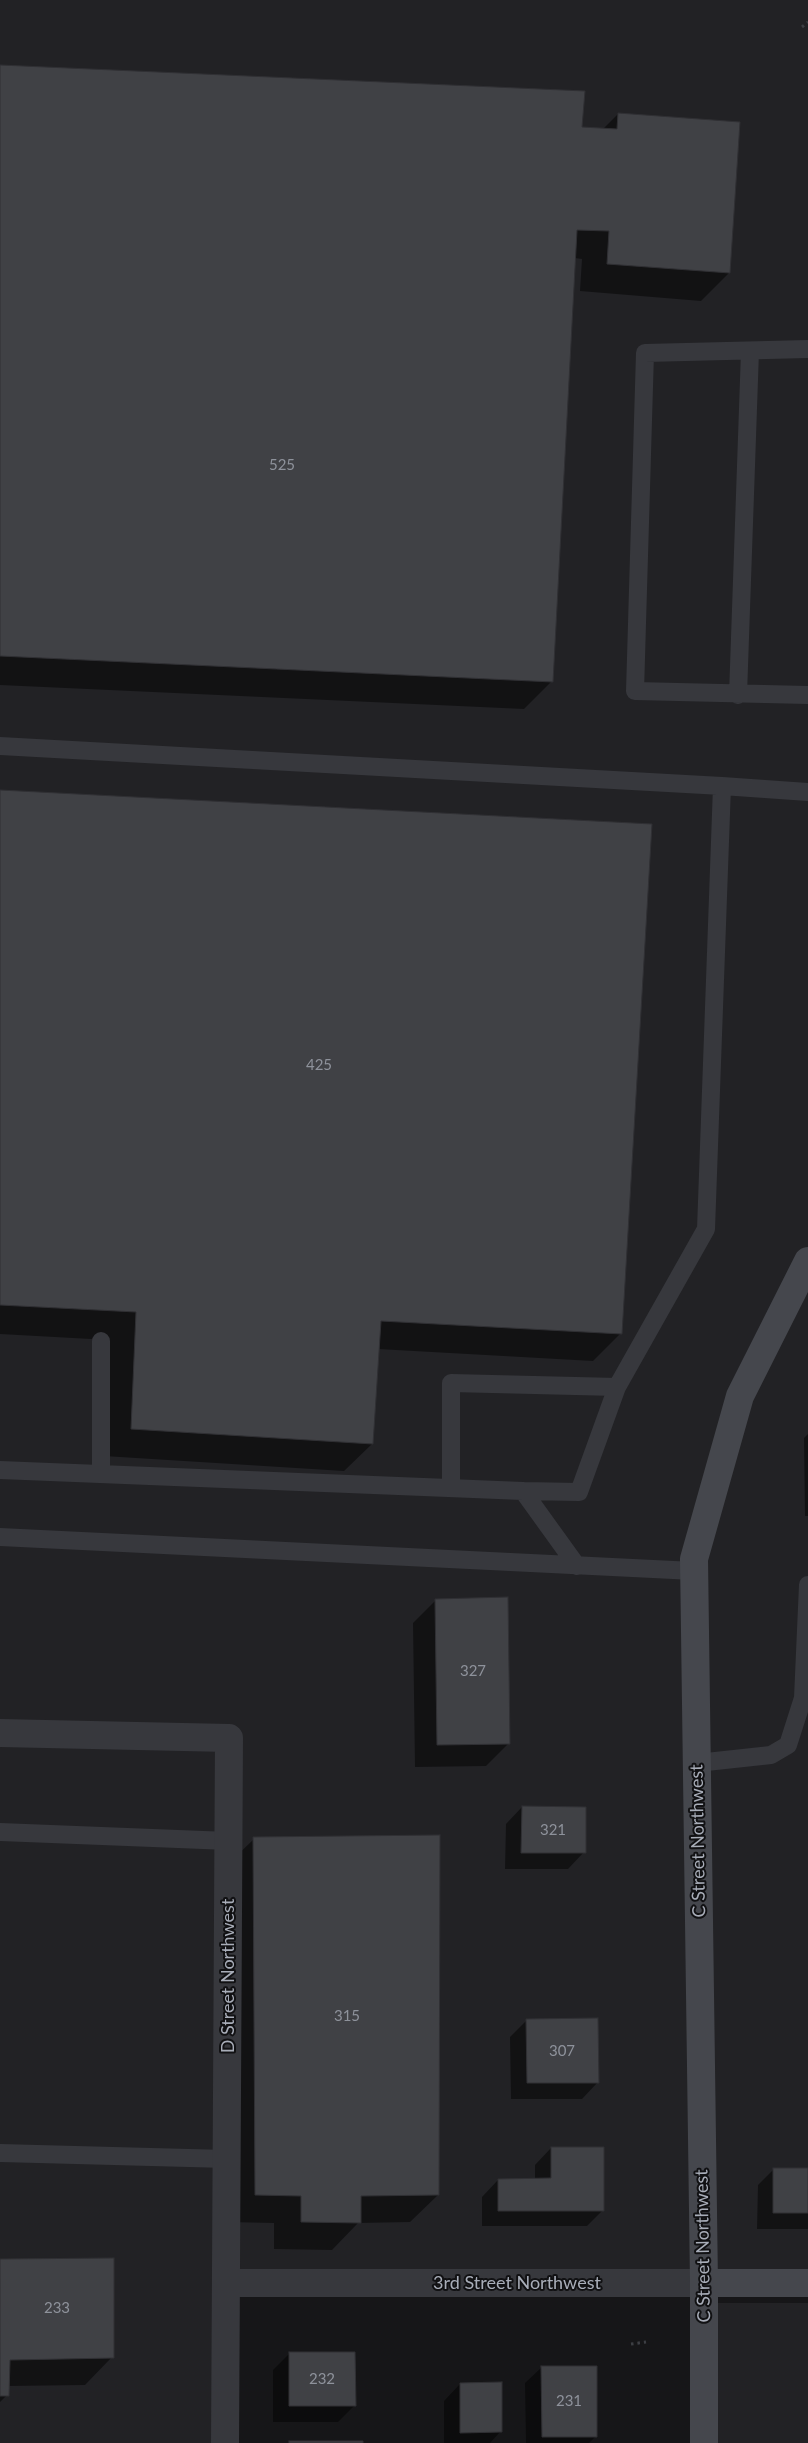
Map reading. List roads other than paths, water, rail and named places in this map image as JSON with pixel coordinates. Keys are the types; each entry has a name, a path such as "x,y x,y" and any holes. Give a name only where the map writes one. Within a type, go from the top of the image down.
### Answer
{"street":[{"name":"C Street Northwest","path":"704,2443 704,2283 694,1559 740,1396 808,1261"},
{"name":"D Street Northwest","path":"0,1733 229,1738 225,2443"},
{"name":"3rd Street Northwest","path":"227,2283 808,2282"}],"lane":[{"path":"808,349 645,353 635,691 738,695 808,695"},
{"path":"738,695 750,351"},
{"path":"0,746 808,792"},
{"path":"0,1470 579,1492 617,1387 706,1229 722,786"},
{"path":"101,1341 101,1474"},
{"path":"451,1488 451,1383 617,1387"},
{"path":"523,1491 576,1566"},
{"path":"0,1537 694,1571"},
{"path":"697,1763 771,1755 788,1745 803,1698 808,1585"},
{"path":"0,1832 229,1841"},
{"path":"0,2153 227,2159"}]}
